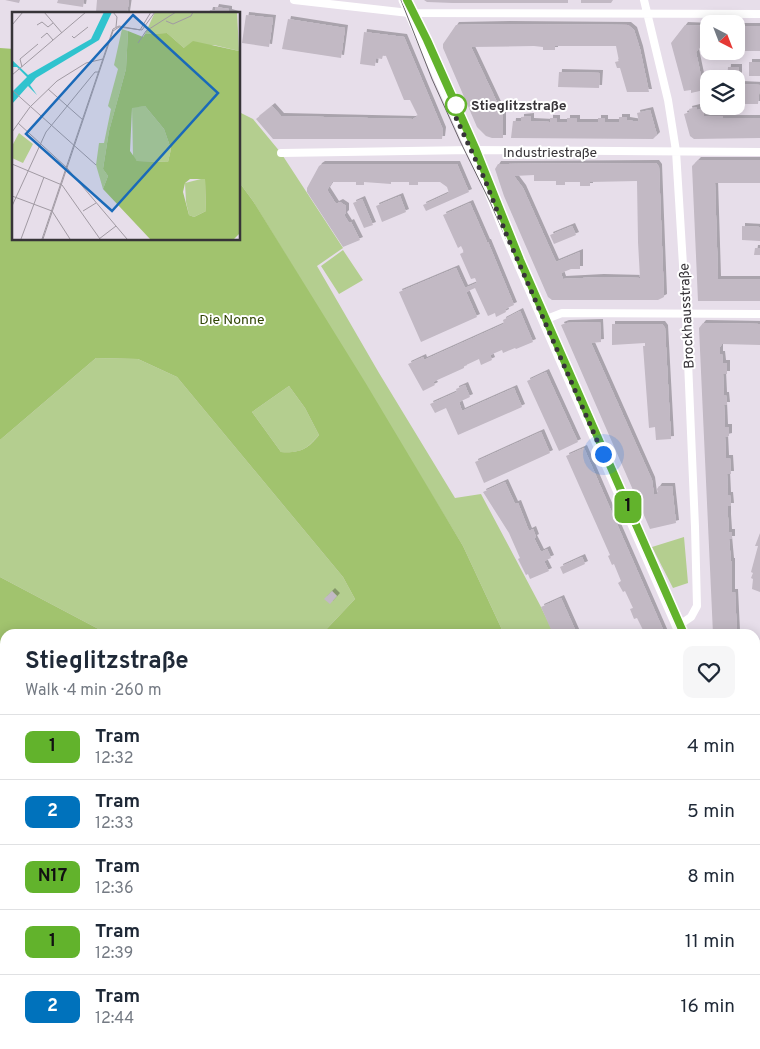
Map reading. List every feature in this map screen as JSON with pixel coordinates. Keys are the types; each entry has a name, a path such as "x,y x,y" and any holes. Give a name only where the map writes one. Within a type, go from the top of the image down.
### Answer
{"main road":[{"path":"404,0 485,180 544,320 680,629"}],"street":[{"path":"294,0 409,12 760,14"},
{"name":"Brockhausstraße","path":"644,0 668,100 676,151 686,314 697,606 681,629"},
{"name":"Industriestraße","path":"281,153 470,150 760,152"},
{"path":"544,320 562,313 760,314"}],"green space":[{"name":"Die Nonne","path":"0,48 12,49 12,240 240,240 240,183 253,201 365,382 463,546 502,629 327,629 355,599 343,577 177,377 138,359 96,358 0,440","holes":["289,386 305,408 319,435 311,444 303,449 293,452 281,452 252,412"]},
{"path":"240,112 253,119 281,153 343,248 317,266 455,498 481,494 552,629 502,629 463,546 253,201 240,183"},
{"path":"343,250 363,280 339,294 321,266"},
{"path":"96,358 138,359 177,377 343,577 355,599 327,629 99,629 0,577 0,440"},
{"path":"289,386 305,408 319,435 303,449 294,452 281,452 252,412"},
{"path":"684,537 688,583 673,588 652,547"},
{"path":"0,577 99,629 0,629"}],"building":[{"path":"5,0 20,0 19,3"},
{"path":"58,0 84,0 83,7 57,3"},
{"path":"97,0 129,0 127,12 96,12"},
{"path":"424,0 568,0 568,3 453,3 427,2"},
{"path":"581,0 613,0 611,3 581,3"},
{"path":"216,7 229,9 229,12 210,12 210,10 215,10"},
{"path":"246,15 273,18 269,47 242,43"},
{"path":"288,19 345,28 341,58 282,49"},
{"path":"456,25 628,25 634,30 640,49 649,92 627,92 620,68 617,68 615,62 619,61 616,46 555,46 555,50 543,50 543,47 534,46 471,47 503,115 503,138 486,136 477,127 443,48 443,44"},
{"path":"685,25 700,26 700,47 696,52 700,71 700,91 691,93 691,90 684,91 671,43"},
{"path":"745,26 760,26 760,51 745,51"},
{"path":"364,32 404,37 443,130 442,139 273,139 256,119 272,106 281,116 413,119 418,116 410,100 404,100 386,56 383,55 382,59 376,58 375,66 360,64"},
{"path":"749,62 760,62 760,76 749,76"},
{"path":"728,67 739,67 739,70 728,70"},
{"path":"559,72 600,73 599,88 558,87"},
{"path":"745,84 760,85 758,104 745,104"},
{"path":"697,107 697,110 700,110 700,115 704,116 760,118 760,138 694,139 690,136 684,114 690,112 689,109"},
{"path":"650,110 657,135 653,139 511,138 513,121 521,121 521,117 531,116 531,121 550,122 550,118 557,118 557,122 567,122 567,118 577,118 577,122 598,122 598,118 605,118 605,122 619,122 619,117 627,117 627,120 639,122 637,113"},
{"path":"698,160 760,160 760,183 715,183 718,279 760,279 760,301 698,301 692,166"},
{"path":"656,163 659,167 664,297 658,300 552,300 548,297 504,196 495,169 498,164","holes":["534,175 534,181 556,181 556,185 565,185 565,182 580,182 580,186 590,186 590,182 637,181 640,278 601,277 563,279 561,273 571,269 580,269 580,252 556,262 523,188 514,176"]},
{"path":"322,164 457,164 469,192 426,211 423,205 449,193 447,187 440,182 418,182 418,185 409,185 409,182 391,182 391,184 364,182 364,185 356,185 356,182 332,182 327,190 336,204 340,202 346,206 346,213 344,215 349,223 351,222 360,240 343,247 307,192 307,188"},
{"path":"400,196 406,212 382,222 376,206"},
{"path":"362,199 373,225 364,228 353,203"},
{"path":"470,203 514,305 505,309 506,312 496,317 495,313 488,316 475,288 466,292 477,317 421,342 399,292 456,268 465,288 477,283 475,278 471,279 460,254 464,252 461,246 458,248 443,215"},
{"path":"572,226 576,235 554,244 550,235"},
{"path":"742,226 760,227 760,241 742,240"},
{"path":"755,248 760,248 760,255 754,255"},
{"path":"520,311 533,342 503,353 502,350 490,355 492,360 481,365 479,359 433,382 435,385 423,391 408,364 423,357 424,360 504,324 503,320"},
{"path":"600,322 601,342 591,343 652,480 654,495 658,494 657,489 659,486 672,486 676,523 650,529 561,325 566,323"},
{"path":"703,323 760,324 760,345 722,344 720,347 723,363 727,363 727,374 723,374 724,395 726,395 727,405 724,405 725,427 729,427 729,436 725,437 726,458 730,458 731,474 727,474 728,495 730,495 731,506 728,506 728,517 729,532 732,532 732,539 729,539 732,561 732,592 735,592 737,629 713,629 699,328"},
{"path":"612,324 662,324 665,328 671,439 656,440 655,427 649,428 643,346 645,346 645,343 612,345"},
{"path":"546,372 578,442 559,451 527,381"},
{"path":"465,385 470,397 459,402 462,411 514,388 522,407 458,435 446,408 435,413 430,404 457,392 456,389"},
{"path":"541,432 550,453 484,483 475,462"},
{"path":"584,448 663,629 642,629 637,618 634,619 630,609 633,608 625,591 623,592 618,583 621,581 614,564 612,565 608,556 610,555 566,456"},
{"path":"505,482 515,504 518,503 529,531 533,529 536,537 534,538 541,552 547,549 551,558 544,561 549,571 530,579 518,559 520,558 509,533 483,492"},
{"path":"760,533 760,592 752,589 753,579 751,578 753,573 751,572 758,546 755,546"},
{"path":"582,557 585,564 563,574 560,567"},
{"path":"332,591 337,596 330,604 324,599"},
{"path":"561,598 575,629 551,629 541,607"}],"tram line":[{"path":"401,0 432,79 491,204 677,629"},
{"name":"1","path":"407,0 476,150 520,260 682,629"},
{"path":"409,4 427,40 496,198"}],"place":[{"name":"Stieglitzstraße","path":"456,105"}],"route":[{"path":"456,105 451,107 485,180 507,236 603,454"}]}
